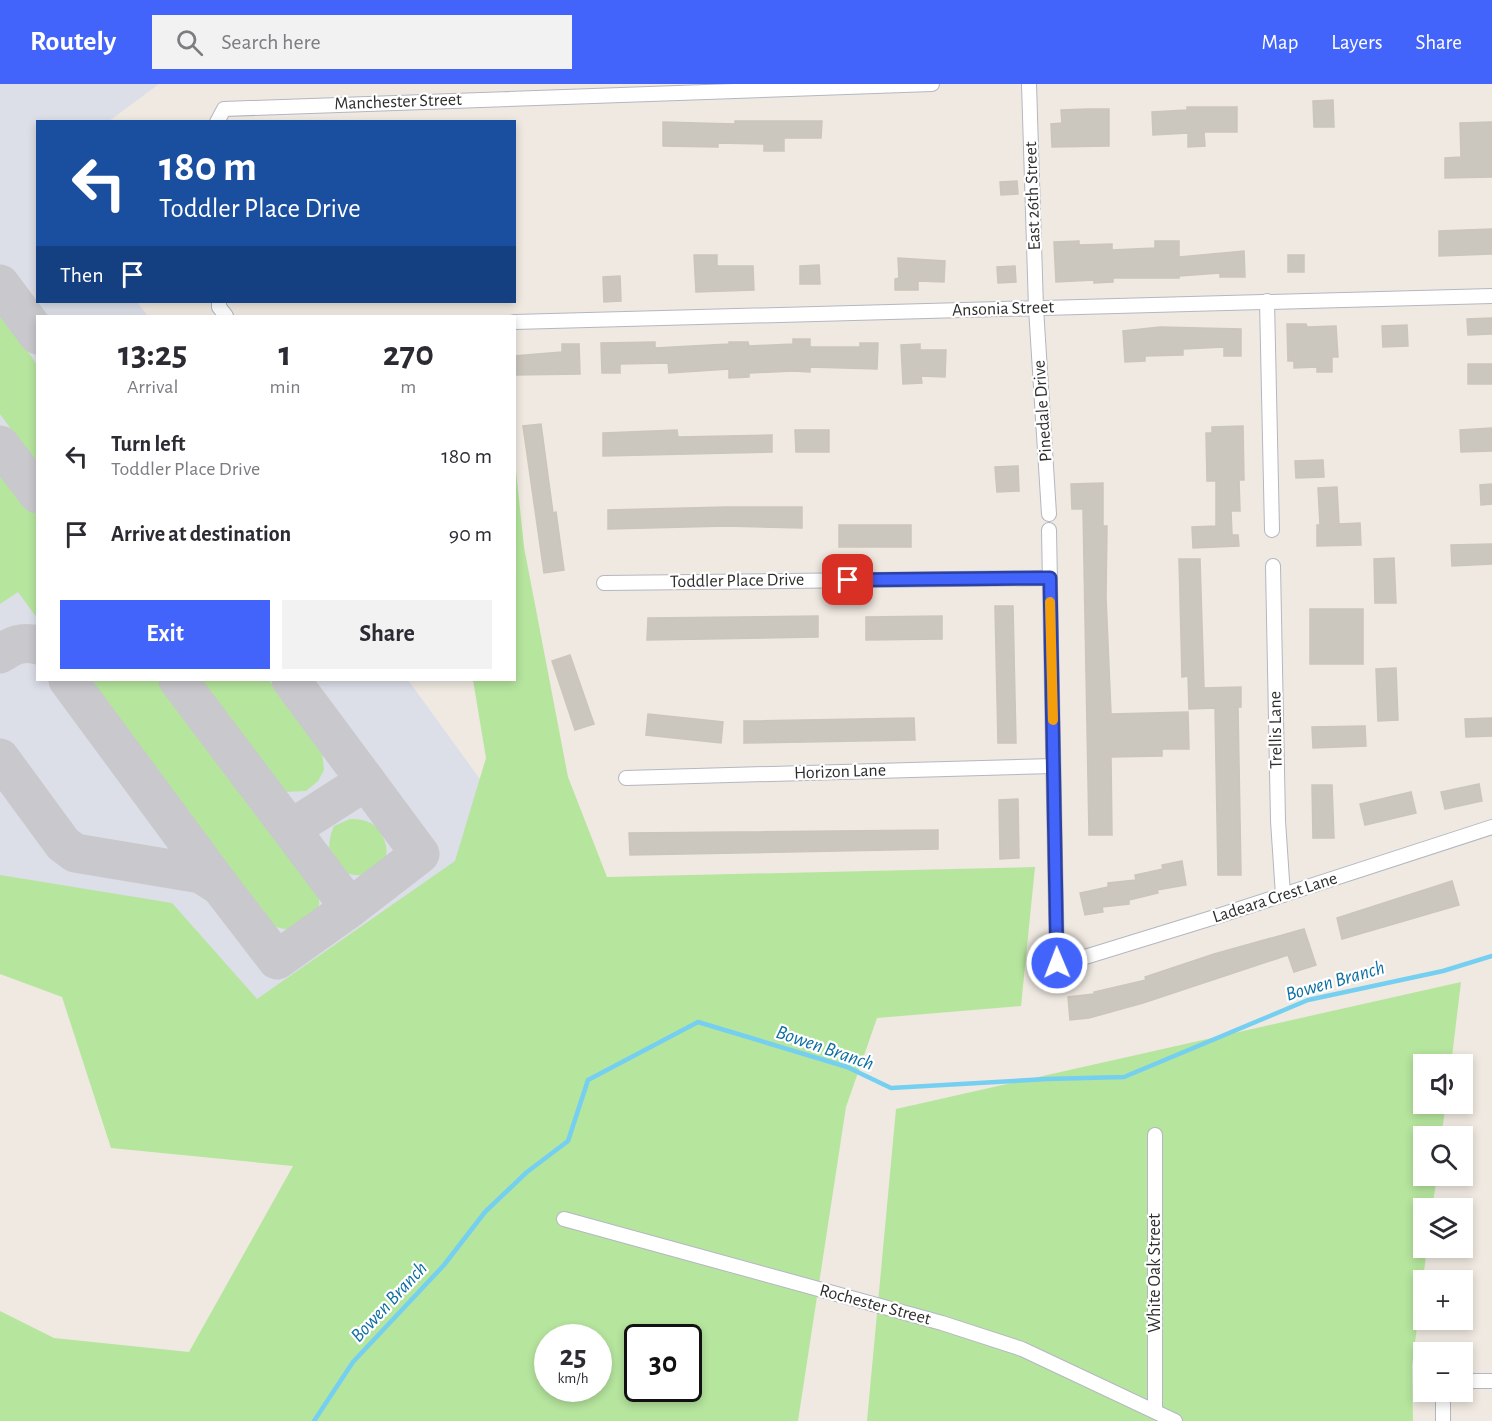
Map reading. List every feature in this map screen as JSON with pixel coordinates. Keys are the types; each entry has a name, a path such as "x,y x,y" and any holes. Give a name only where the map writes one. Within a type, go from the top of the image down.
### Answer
{"street":[{"name":"Manchester Street","path":"221,115 932,84"},
{"name":"East 26th Street","path":"1029,84 1036,308"},
{"name":"Ansonia Street","path":"516,322 1492,296"},
{"path":"1267,301 1272,530"},
{"name":"Pinedale Drive","path":"1036,308 1049,514"},
{"path":"1049,530 1053,766"},
{"name":"Trellis Lane","path":"1273,566 1278,821 1283,895"},
{"name":"Toddler Place Drive","path":"604,583 1050,578"},
{"name":"Ladeara Crest Lane","path":"1053,766 1057,963 1085,957 1492,827"},
{"name":"Horizon Lane","path":"626,778 1053,766"},
{"name":"White Oak Street","path":"1155,1135 1155,1410"},
{"name":"Rochester Street","path":"564,1220 942,1323 1022,1349 1175,1421"},
{"path":"1473,1381 1492,1381"},
{"path":"1443,1402 1443,1421"}],"shaded area":[{"path":"0,84 159,84 110,120 36,120 36,303 138,303 147,315 36,315 36,681 409,681 530,848 232,1013 0,953"}],"green space":[{"path":"0,310 36,364 36,464 0,414"},
{"path":"0,452 36,502 36,617 18,592 0,604"},
{"path":"516,471 524,547 568,777 607,877 1035,867 1021,1006 877,1018 846,1107 798,1421 0,1421 0,1311 54,1338 189,1352 293,1166 111,1148 62,997 0,974 0,875 172,903 257,999 455,861 486,758 473,681 516,681"},
{"path":"83,681 168,681 319,887 318,910 307,925 300,928 283,929 267,923 251,911"},
{"path":"199,681 270,681 322,751 324,770 318,781 306,791 283,792"},
{"path":"350,819 369,822 382,835 387,853 382,866 371,873 358,875 344,872 333,862 329,847 334,826"},
{"path":"1461,982 1452,1054 1413,1054 1413,1114 1444,1114 1443,1126 1413,1126 1413,1186 1435,1186 1434,1198 1413,1198 1413,1258 1426,1258 1424,1270 1413,1270 1413,1330 1417,1330 1415,1342 1413,1342 1412,1366 1413,1421 867,1421 896,1109"}],"building":[{"path":"1333,100 1334,127 1314,127 1313,101"},
{"path":"1187,107 1237,107 1237,132 1204,132 1205,146 1188,147 1188,133 1153,135 1152,112 1187,110"},
{"path":"1109,109 1109,146 1052,147 1051,124 1062,123 1061,110"},
{"path":"735,121 822,121 821,138 784,138 784,151 764,151 764,144 718,143 718,147 663,146 663,122 735,124"},
{"path":"1492,122 1492,177 1445,178 1445,158 1461,157 1460,123"},
{"path":"1017,181 1018,194 1001,195 1000,182"},
{"path":"1492,229 1492,254 1439,256 1439,231"},
{"path":"1079,241 1079,245 1112,244 1112,250 1155,248 1155,241 1179,241 1179,257 1244,251 1245,277 1220,277 1220,273 1179,276 1179,278 1113,278 1113,282 1094,283 1094,280 1056,282 1054,242"},
{"path":"694,255 717,255 717,266 753,266 754,290 696,292"},
{"path":"1288,255 1304,255 1304,272 1288,272"},
{"path":"898,258 945,261 944,282 918,281 918,290 895,290 895,279 899,278"},
{"path":"819,265 820,284 800,284 800,266"},
{"path":"1015,266 1016,282 998,283 997,267"},
{"path":"620,276 621,301 604,302 603,277"},
{"path":"1492,318 1492,334 1468,335 1467,319"},
{"path":"1287,324 1306,324 1307,327 1336,326 1338,357 1332,357 1332,372 1317,372 1317,367 1294,368 1294,361 1288,361"},
{"path":"1407,325 1408,346 1383,347 1382,326"},
{"path":"1160,327 1241,329 1241,356 1224,356 1224,347 1183,349 1183,355 1145,356 1145,361 1125,362 1123,331"},
{"path":"793,339 810,339 810,347 860,347 860,343 878,343 877,369 810,367 810,372 749,373 749,377 729,378 729,369 669,373 668,363 620,364 620,373 602,373 601,343 655,342 655,348 729,344 729,342 748,342 749,346 793,344"},
{"path":"562,344 579,344 580,374 516,375 516,356 562,352"},
{"path":"920,344 920,350 946,350 945,377 921,376 922,383 903,384 901,345"},
{"path":"1468,364 1492,364 1492,384 1468,384"},
{"path":"541,424 553,513 556,512 564,570 544,573 523,426"},
{"path":"1243,426 1244,480 1239,480 1240,511 1231,511 1232,535 1238,535 1239,546 1193,548 1192,527 1216,526 1216,481 1207,481 1206,433 1212,433 1212,427"},
{"path":"1492,428 1492,451 1461,452 1460,430"},
{"path":"677,430 678,437 772,435 772,452 603,456 603,433"},
{"path":"795,430 829,430 829,452 796,452"},
{"path":"1323,460 1324,477 1296,478 1295,461"},
{"path":"1018,466 1019,491 997,492 995,467"},
{"path":"1103,483 1103,526 1107,526 1106,597 1111,714 1188,712 1189,749 1162,749 1162,756 1111,757 1112,835 1089,835 1083,509 1072,509 1071,484"},
{"path":"1492,484 1492,504 1481,505 1480,485"},
{"path":"1337,487 1339,524 1360,523 1361,545 1317,546 1317,525 1320,525 1318,488"},
{"path":"802,507 802,528 726,526 608,529 608,510"},
{"path":"839,525 911,525 911,547 839,547"},
{"path":"1492,544 1492,564 1452,566 1451,545"},
{"path":"1394,558 1396,603 1375,603 1374,559"},
{"path":"1179,559 1200,559 1204,688 1241,687 1241,707 1238,707 1241,875 1218,875 1215,708 1189,709 1188,676 1182,677"},
{"path":"995,606 1013,606 1016,743 998,743"},
{"path":"1310,609 1363,609 1363,664 1310,664"},
{"path":"818,616 818,637 647,640 648,618"},
{"path":"942,616 942,639 866,640 866,617"},
{"path":"570,655 594,724 575,730 552,661"},
{"path":"1396,668 1398,720 1378,721 1376,669"},
{"path":"648,714 723,722 721,743 646,735"},
{"path":"914,718 915,740 744,743 744,721"},
{"path":"1492,718 1492,736 1466,737 1465,719"},
{"path":"1365,726 1366,746 1313,748 1312,727"},
{"path":"1479,784 1482,801 1445,809 1441,792"},
{"path":"1312,785 1332,785 1334,838 1313,838"},
{"path":"1411,792 1416,813 1365,825 1360,804"},
{"path":"1018,799 1019,858 1000,859 999,800"},
{"path":"938,830 938,849 630,855 629,833"},
{"path":"1182,861 1186,885 1157,890 1158,893 1129,900 1129,904 1102,907 1103,912 1085,915 1080,893 1108,887 1108,883 1136,880 1135,875 1163,869 1162,865"},
{"path":"1452,881 1459,905 1342,939 1337,918"},
{"path":"1304,929 1316,965 1294,972 1288,955 1143,1003 1089,1018 1070,1020 1068,997 1094,994 1094,992 1146,980 1145,977 1214,954"}],"waterway":[{"name":"Bowen Branch","path":"314,1421 353,1362 444,1265 485,1212 527,1172 568,1141 588,1080 698,1022 847,1067 891,1088 1124,1077 1308,1000 1443,971 1492,956"}],"taxiway":[{"path":"0,284 36,332"},
{"path":"0,445 36,491"},
{"path":"0,654 18,645 27,643 36,645"},
{"path":"69,681 277,960 420,854 292,681"},
{"path":"179,681 350,908"},
{"path":"0,758 63,844 75,853 201,874 220,886"},
{"path":"291,829 366,781"}],"slow traffic":[{"path":"1050,602 1053,720"}],"route":[{"path":"848,580 1050,578 1057,963"}]}
